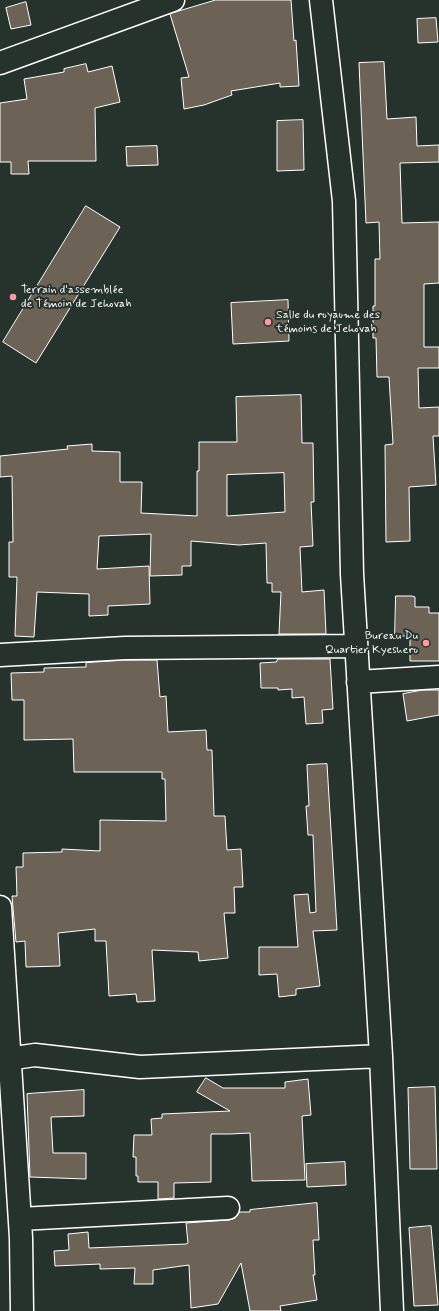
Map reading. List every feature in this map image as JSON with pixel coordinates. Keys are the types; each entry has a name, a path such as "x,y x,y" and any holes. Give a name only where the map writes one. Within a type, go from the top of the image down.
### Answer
{"street":[{"path":"0,63 173,0"},
{"path":"321,0 344,201 352,574 381,1056 392,1311"},
{"path":"0,655 125,648 356,646"},
{"path":"358,682 439,677"},
{"path":"0,907 5,1060 20,1219 22,1311"},
{"path":"5,1060 35,1055 140,1067 381,1056"},
{"path":"20,1219 228,1208"}],"building":[{"path":"216,0 291,0 294,41 296,40 299,86 280,87 280,83 231,91 232,95 204,105 184,109 181,78 189,77 170,14"},
{"path":"26,2 31,25 11,29 6,8"},
{"path":"436,18 438,42 418,43 417,19"},
{"path":"384,62 387,119 416,117 417,146 439,145 439,162 400,163 402,223 439,222 439,283 424,284 424,347 439,347 439,368 418,368 419,408 439,407 439,436 433,436 436,485 409,487 410,541 386,542 385,445 393,444 389,377 377,377 376,338 373,338 375,259 380,259 379,222 366,223 359,63"},
{"path":"86,64 88,72 112,66 120,102 95,108 96,161 28,161 29,174 11,174 11,162 0,162 0,103 27,99 24,79 64,72 64,69"},
{"path":"303,120 304,170 277,171 277,121"},
{"path":"157,146 158,165 127,166 126,147"},
{"path":"86,206 120,227 36,363 3,342"},
{"path":"288,300 289,341 233,344 231,303"},
{"path":"301,395 302,443 313,443 314,502 311,502 313,546 300,547 302,592 324,590 326,634 279,634 281,592 272,592 272,583 267,583 266,543 239,545 191,541 191,566 182,566 182,575 150,576 151,534 99,536 97,569 149,566 150,604 108,606 108,615 89,616 89,594 37,592 34,637 15,636 17,577 9,577 9,542 13,542 12,476 0,477 0,456 68,449 67,446 92,444 92,451 120,452 120,482 142,482 141,513 197,516 197,471 199,471 199,442 237,442 236,397","holes":["284,473 285,512 227,516 227,475"]},
{"path":"396,596 415,597 415,607 429,607 429,613 439,613 439,661 410,661 410,636 395,636"},
{"path":"278,659 330,659 333,709 322,710 323,723 306,724 304,697 292,698 292,689 278,690 278,688 261,688 260,663 276,662"},
{"path":"125,660 157,660 160,697 166,696 168,732 206,730 207,750 212,750 214,816 225,816 227,850 241,849 243,887 234,887 235,913 224,913 228,958 199,961 198,952 152,950 155,1001 137,1002 136,994 109,996 106,941 95,941 95,929 58,933 60,966 26,967 25,941 16,942 12,896 17,896 16,867 23,867 23,853 62,852 62,849 100,851 100,820 166,821 165,779 162,779 162,772 74,772 73,739 24,740 24,700 12,700 11,673 44,672 44,668 86,667 86,663"},
{"path":"423,690 439,690 439,715 407,721 403,694"},
{"path":"327,764 337,930 313,931 320,986 296,989 296,995 279,997 277,974 259,975 259,947 298,947 294,895 308,894 310,913 316,912 313,835 308,835 306,806 309,806 307,765"},
{"path":"206,1078 223,1088 285,1088 285,1082 308,1079 311,1115 302,1116 305,1180 252,1181 250,1133 211,1134 211,1182 174,1183 174,1198 158,1199 158,1182 138,1182 138,1176 136,1176 136,1157 133,1157 134,1135 152,1135 151,1119 162,1118 162,1114 230,1111 197,1092"},
{"path":"435,1087 437,1169 410,1169 408,1088"},
{"path":"84,1090 84,1116 51,1117 53,1153 86,1153 86,1179 30,1177 27,1094"},
{"path":"345,1162 346,1185 307,1187 306,1164"},
{"path":"317,1203 319,1240 313,1240 315,1275 313,1275 317,1300 280,1306 281,1311 250,1311 241,1263 218,1304 191,1308 189,1265 153,1270 153,1284 134,1284 135,1268 100,1269 100,1264 55,1266 54,1251 69,1250 68,1234 88,1232 89,1248 186,1244 188,1243 186,1223 229,1220 235,1218 239,1212 250,1212 250,1210"},
{"path":"431,1226 438,1305 414,1306 409,1228"}],"place":[{"name":"Terrain d'assemblée de Témoin de Jehovah","path":"13,297"},
{"name":"Salle du royaume des témoins de Jehovah","path":"268,322"},
{"name":"Bureau Du Quartier Kyeshero","path":"426,643"}]}
